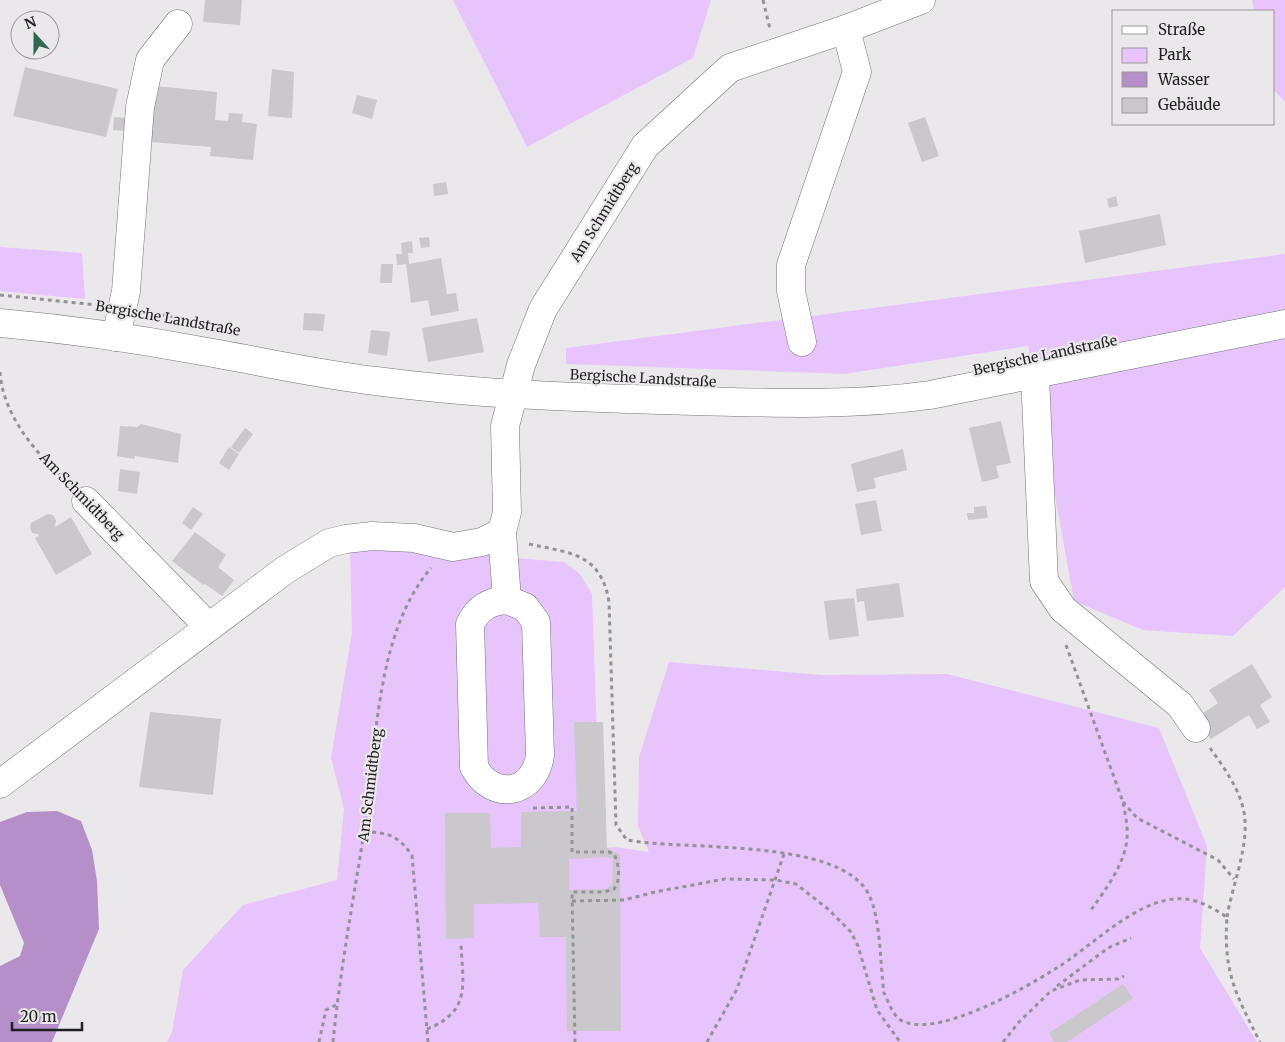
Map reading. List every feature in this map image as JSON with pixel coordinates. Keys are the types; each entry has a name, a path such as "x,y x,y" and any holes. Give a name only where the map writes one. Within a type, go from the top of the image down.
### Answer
{"main road":[{"name":"Am Schmidtberg","path":"507,600 502,532 507,512 506,426 515,383 544,309 645,146 730,68 846,30 882,7 921,0"},
{"path":"116,337 123,308 140,106 150,60 178,24"},
{"path":"802,342 791,291 791,265 858,72 846,30"},
{"name":"Bergische Landstraße","path":"0,323 116,337 377,381 515,383 647,400 846,403 930,396 1285,324"},
{"path":"1035,375 1044,581 1063,609 1180,705 1196,728"},
{"name":"Am Schmidtberg","path":"86,501 208,626"},
{"path":"0,784 208,626 285,570 329,543 346,539 389,536 414,538 453,547 482,542 502,532"},
{"path":"507,600 525,607 536,622 540,755 539,764 530,779 523,785 506,790 486,783 474,767 470,624 481,608 489,603 507,600"}],"path":[{"name":"Bergische Landstraße","path":"0,295 123,308 238,330"},
{"name":"Am Schmidtberg","path":"0,372 1,384 8,407 27,438 52,469 86,501"},
{"path":"502,532 518,542 576,554 598,569 604,581 608,602 616,825 623,836 627,840 640,843 710,845 784,854 832,865 848,873 863,886 869,895 874,912 884,993 898,1018 915,1026 940,1024 957,1019 995,1002 1054,970 1120,922 1157,904 1174,899 1196,900 1227,917"},
{"name":"Am Schmidtberg","path":"333,1042 384,679 400,617 422,578 453,547"},
{"path":"1064,640 1123,802 1128,838 1112,880 1091,910"},
{"path":"1196,728 1232,781 1245,821 1241,859 1234,879 1227,917 1226,960 1230,976 1260,1042"},
{"path":"1123,802 1137,818 1218,860 1234,879"},
{"path":"572,811 572,852 609,852 614,854 618,861 618,882 614,889 604,892 572,892 575,1042"},
{"path":"364,831 388,833 398,839 412,856 428,1042"},
{"path":"707,1042 737,989 784,854"},
{"path":"572,901 624,900 655,892 725,879 776,880 788,882 802,888 828,909 851,932 858,946 877,1010 900,1042"},
{"path":"1004,1042 1019,1022 1051,990 1108,948 1131,938"},
{"path":"427,1029 449,1016 456,1009 463,996 461,942"},
{"path":"1051,990 1080,980 1118,979 1124,976"},
{"path":"319,1042 326,1010 337,1005"}],"green space":[{"path":"453,0 711,0 693,58 527,147"},
{"path":"1252,0 1285,0 1285,102 1275,91 1275,10 1254,10"},
{"path":"0,247 82,253 85,299 0,291"},
{"path":"1285,254 1285,587 1233,636 1143,630 1074,601 1028,346 844,374 566,364 566,348"},
{"path":"370,546 564,562 580,574 592,594 601,848 615,847 649,852 638,826 639,757 669,662 822,675 947,674 1159,728 1207,846 1200,948 1257,1042 167,1042 172,1032 183,970 243,905 337,880 344,809 331,758 352,633 350,550"}],"water":[{"path":"57,811 81,821 92,850 97,881 99,929 52,1042 0,1042 0,966 20,956 24,943 0,885 0,822 27,812"}],"building":[{"path":"205,0 242,0 240,25 203,22"},
{"path":"25,67 118,89 106,137 13,116"},
{"path":"272,69 294,72 292,118 268,116"},
{"path":"155,86 217,92 215,120 228,121 229,113 243,114 242,122 257,124 253,160 210,156 211,147 150,142"},
{"path":"357,95 377,100 372,119 352,113"},
{"path":"114,117 127,118 126,131 113,130"},
{"path":"925,117 939,156 922,162 908,123"},
{"path":"446,182 448,194 434,196 433,184"},
{"path":"1116,196 1118,206 1109,208 1107,199"},
{"path":"1160,214 1166,245 1085,263 1079,231"},
{"path":"429,237 430,247 421,248 419,238"},
{"path":"412,241 413,253 408,253 409,264 441,258 447,294 456,293 459,311 431,316 428,300 411,303 406,264 397,265 396,254 402,254 401,243"},
{"path":"381,264 393,264 392,283 380,283"},
{"path":"304,313 325,314 323,331 303,330"},
{"path":"477,318 484,352 428,362 422,328"},
{"path":"371,330 390,332 387,356 368,353"},
{"path":"1001,421 1011,463 996,466 999,478 982,482 969,428"},
{"path":"141,424 181,434 178,463 135,456 134,459 117,456 120,426 137,427"},
{"path":"245,428 253,434 239,453 231,447"},
{"path":"229,447 239,454 229,470 219,463"},
{"path":"903,449 907,470 874,478 876,488 857,492 851,464"},
{"path":"120,469 140,472 137,494 118,491"},
{"path":"876,500 882,531 861,535 855,504"},
{"path":"986,506 988,518 968,520 967,513 974,513 974,507"},
{"path":"193,507 203,514 191,530 182,523"},
{"path":"48,514 53,515 56,520 55,527 71,517 92,554 56,575 35,538 39,536 38,534 32,533 30,528 31,523"},
{"path":"195,532 226,555 218,567 234,580 222,596 205,584 203,585 172,561"},
{"path":"899,583 904,617 867,621 864,601 857,602 856,589"},
{"path":"854,598 859,636 829,640 824,601"},
{"path":"1252,664 1272,697 1260,705 1270,722 1257,729 1249,715 1211,739 1196,718 1218,703 1209,690"},
{"path":"150,712 221,719 213,795 139,787"},
{"path":"574,722 603,722 607,848 620,855 621,1031 567,1031 566,937 540,937 538,903 474,904 474,938 446,939 445,813 490,813 491,848 521,847 521,812 577,811","holes":["608,857 613,859 612,884 606,889 569,890 569,859"]},
{"path":"1123,984 1133,998 1067,1042 1054,1042 1049,1033"}]}
